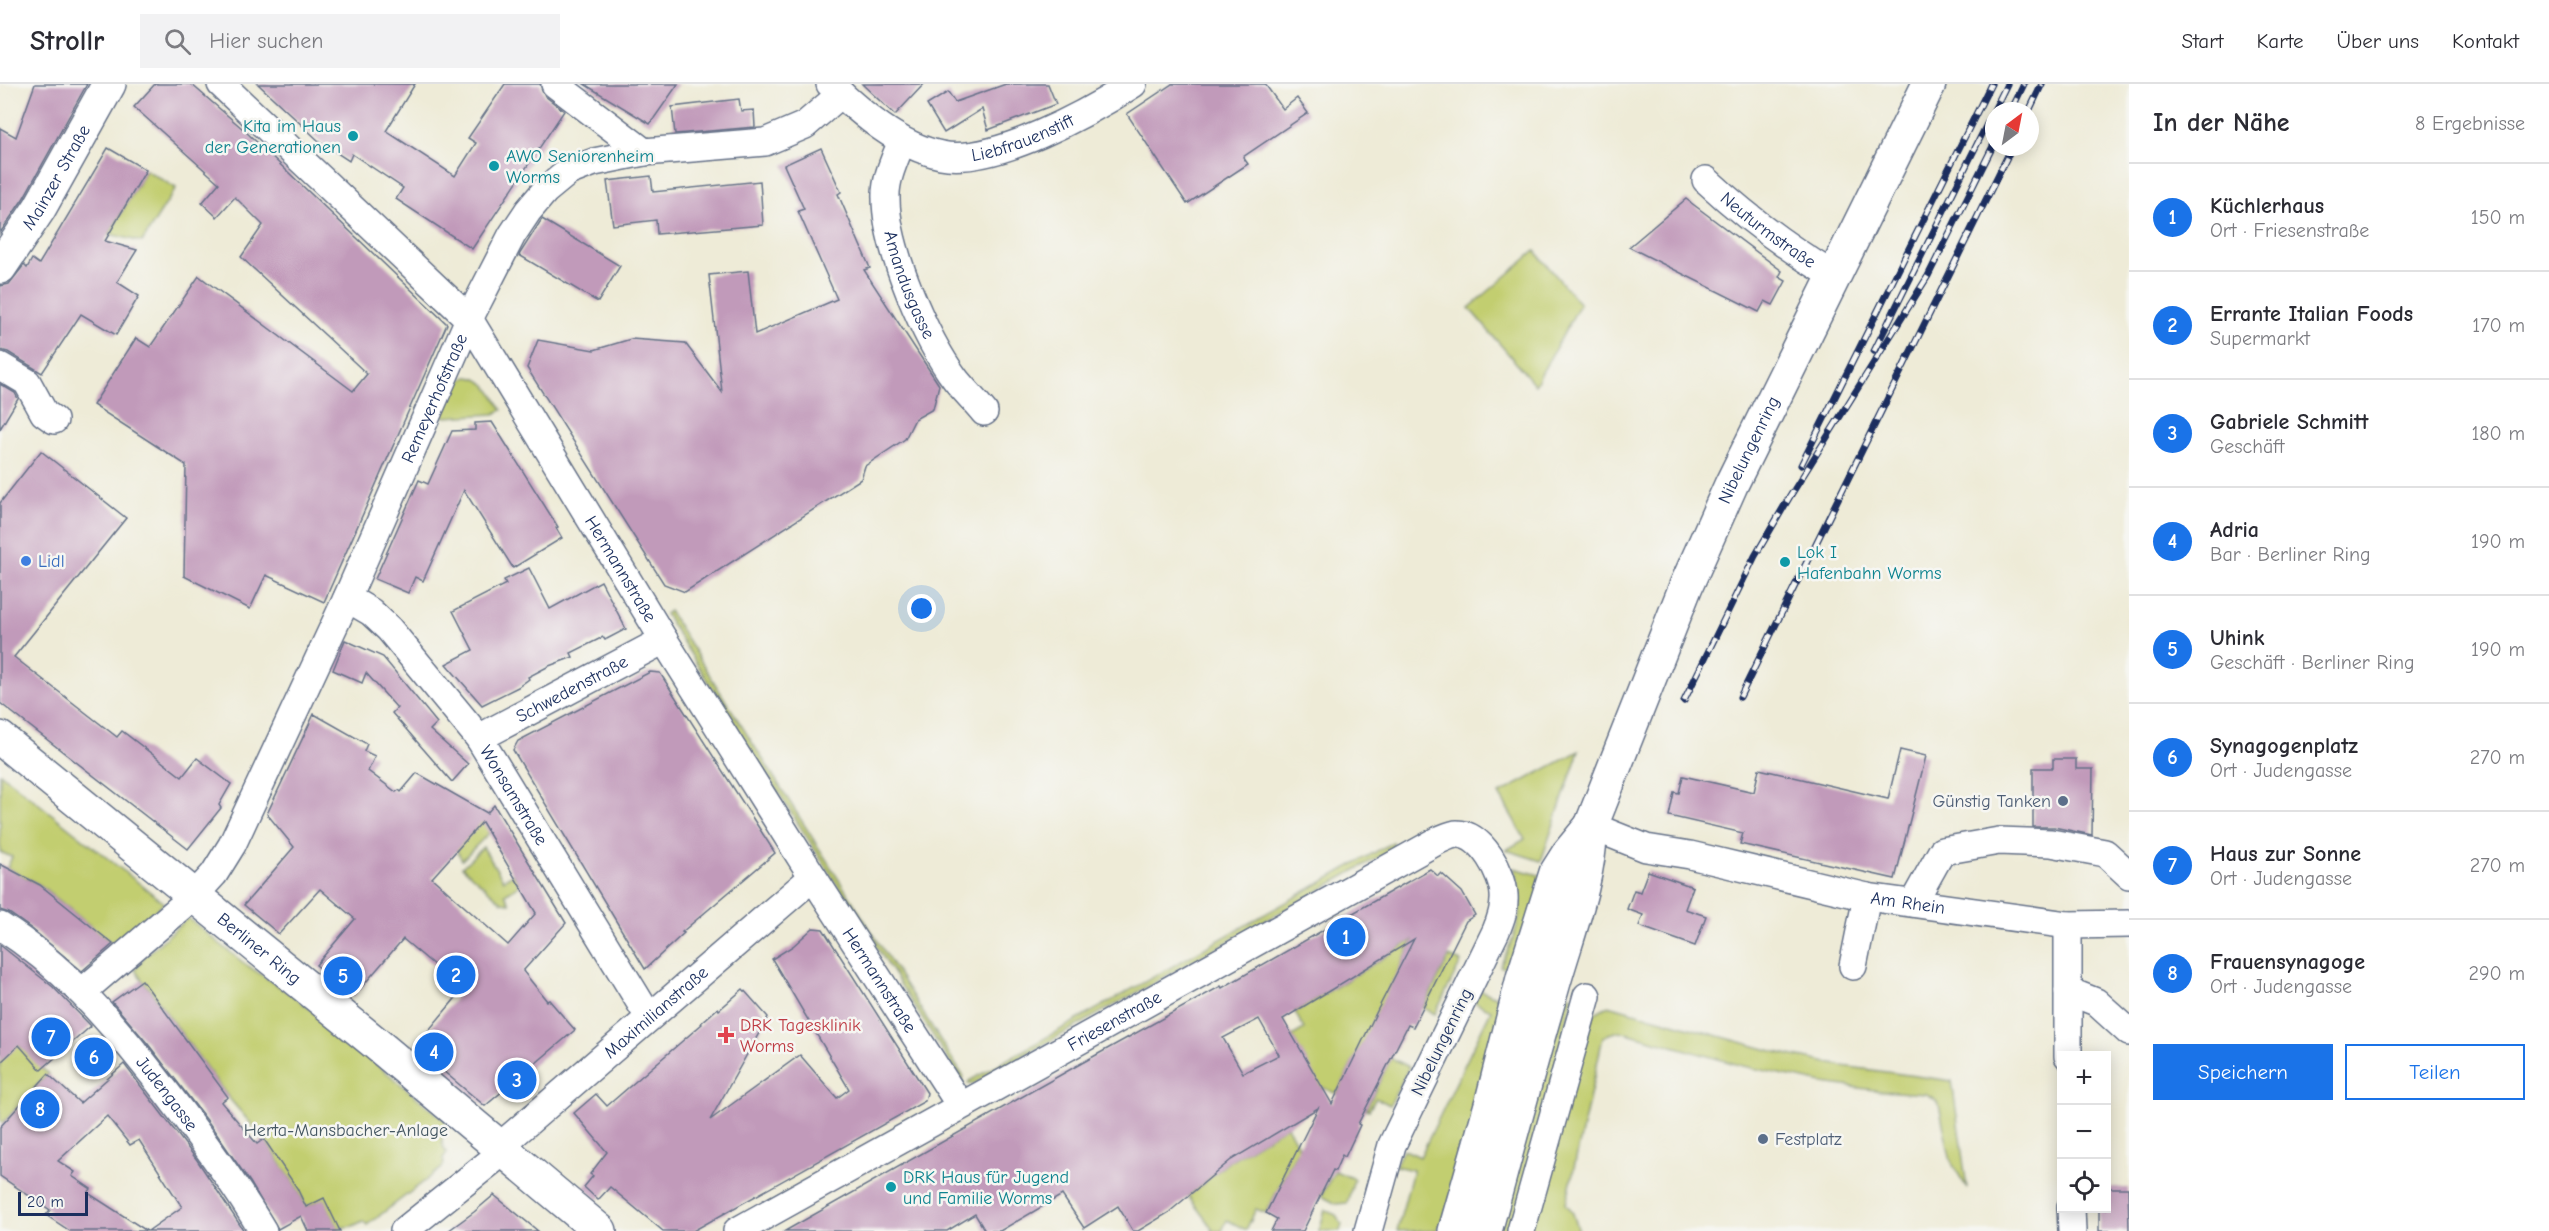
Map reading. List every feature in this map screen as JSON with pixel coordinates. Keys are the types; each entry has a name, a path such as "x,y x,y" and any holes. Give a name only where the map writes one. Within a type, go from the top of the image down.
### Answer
{"main road":[{"name":"Mainzer Straße","path":"0,267 39,209 109,84"},
{"name":"Nibelungenring","path":"1594,818 1690,576 1731,485 1929,84"},
{"name":"Berliner Ring","path":"0,738 193,897 380,1033 502,1149 600,1231"},
{"path":"1455,1231 1492,1101 1523,978 1556,873 1594,818"},
{"path":"1485,1231 1551,990 1585,882 1594,818"}],"street":[{"name":"Hermannstraße","path":"221,84 470,319 664,639 813,877 960,1105"},
{"path":"555,84 644,152"},
{"name":"Liebfrauenstift","path":"835,89 902,141 944,156 985,152 1022,141 1096,108 1133,84"},
{"name":"Remeyerhofstraße","path":"193,897 214,874 232,845 301,676 347,598 470,319 512,236 545,191 568,172 594,162 644,152 765,142 805,125 835,89"},
{"name":"Amandusgasse","path":"902,141 891,169 885,196 892,241 905,282 933,340 956,380 984,412"},
{"name":"Neuturmstraße","path":"1706,180 1774,239 1834,276"},
{"path":"0,366 27,382 44,413 54,420"},
{"name":"Wonsamstraße","path":"347,598 371,612 389,629 479,738 649,1017"},
{"name":"Schwedenstraße","path":"479,738 664,639"},
{"name":"Am Rhein","path":"1594,818 1646,848 1690,855 1867,897 2068,926 2129,924"},
{"name":"Friesenstraße","path":"737,1231 1439,840 1457,834 1467,837 1477,843 1489,856"},
{"path":"1913,903 1942,851 1999,841 2051,843 2105,853 2129,875"},
{"name":"Nibelungenring","path":"1368,1231 1392,1145 1501,919 1504,907 1503,886 1489,856"},
{"name":"Maximilianstraße","path":"404,1231 502,1149 649,1017 813,877"},
{"path":"82,992 193,897"},
{"path":"1853,966 1867,897"},
{"name":"Judengasse","path":"0,926 43,956 105,1015 217,1159 263,1231"},
{"path":"2068,926 2068,1051"},
{"path":"2068,991 2096,1002 2129,1032"},
{"path":"1521,1231 1587,996"},
{"path":"2071,1213 2072,1231"}],"green space":[{"path":"146,170 176,188 142,242 109,234"},
{"path":"1535,251 1580,304 1535,385 1469,308"},
{"path":"467,377 484,383 502,410 494,414 446,417 440,414 454,384"},
{"path":"669,611 963,1076 963,1083 665,614"},
{"path":"1579,751 1541,861 1506,850 1525,839 1499,794"},
{"path":"0,773 164,903 114,945 40,885 7,868 12,857 0,852"},
{"path":"483,818 491,831 462,860 456,849"},
{"path":"1393,842 1393,849 975,1083 968,1084 969,1081"},
{"path":"483,847 503,880 513,874 520,885 505,894 510,903 502,902 462,867"},
{"path":"1514,868 1546,877 1447,1211 1436,1231 1397,1231 1413,1170 1395,1166 1403,1149 1420,1157 1491,1010 1474,1002 1480,990 1498,998 1510,971 1500,966 1512,941 1519,918 1520,895"},
{"name":"Herta-Mansbacher-Anlage","path":"188,918 245,964 295,997 448,1123 442,1138 447,1153 443,1158 442,1168 367,1225 363,1221 353,1226 338,1228 324,1199 306,1207 297,1188 264,1139 228,1097 135,970 144,957"},
{"path":"1414,939 1337,1094 1321,1087 1292,1036 1304,1029 1295,1012"},
{"path":"1449,957 1461,962 1435,1014 1423,1008"},
{"path":"1564,993 1573,996 1516,1231 1498,1231"},
{"path":"1612,1006 1776,1052 1842,1066 1952,1081 1967,1188 1951,1162 1939,1105 1935,1099 1926,1094 1823,1083 1743,1066 1620,1031 1603,1037 1566,1204 1572,1211 1579,1231 1527,1231 1593,1014"},
{"path":"19,1045 48,1074 3,1123 0,1120 0,1049"},
{"path":"1391,1058 1409,1067 1390,1105 1376,1098 1369,1110 1366,1109"},
{"path":"1287,1126 1304,1156 1296,1153 1266,1213 1256,1209 1246,1230 1227,1220 1222,1231 1211,1231 1212,1228 1188,1196 1231,1160"},
{"path":"1335,1171 1354,1179 1347,1203 1336,1204 1321,1196"},
{"path":"1325,1210 1336,1215 1342,1224 1340,1231 1319,1231"}],"building":[{"path":"35,84 87,84 23,199 0,233 0,128 16,137"},
{"path":"155,84 191,84 243,129 447,324 324,602 266,575 250,609 184,576 186,465 93,405 136,338 150,347 199,276 353,391 367,374 241,257 263,225 235,197 217,217 202,203 219,183 134,107"},
{"path":"258,84 415,84 386,131 455,176 476,143 468,138 505,84 540,84 545,96 564,111 472,249 396,199 403,188 352,154 349,161 320,142"},
{"path":"584,84 678,84 650,124"},
{"path":"862,84 924,84 895,115"},
{"path":"1006,84 1048,84 1056,104 988,130 982,109 944,133 927,105 948,92 955,102"},
{"path":"1172,84 1265,84 1283,109 1297,98 1308,113 1243,157 1248,164 1187,204 1127,114"},
{"path":"739,99 741,111 754,110 755,127 675,134 672,107"},
{"path":"108,148 146,170 105,241 137,250 117,282 139,296 116,335 81,314 42,373 8,352 0,350 0,286 9,284 24,265 27,268 32,259 39,264"},
{"path":"821,148 841,192 838,194 870,268 864,270 939,385 933,409 915,419 905,439 865,466 861,479 685,592 664,584 527,368 538,340 594,350 631,339 685,343 722,392 709,275 748,271 755,334 837,299 798,211 804,209 784,165"},
{"path":"651,176 653,192 760,181 763,225 657,234 656,220 613,225 607,181"},
{"path":"1686,199 1782,271 1779,277 1786,281 1773,305 1765,301 1759,312 1629,247"},
{"path":"542,219 620,266 598,302 519,255"},
{"path":"0,384 15,393 18,399 0,429"},
{"path":"492,422 558,527 556,528 562,538 513,568 464,490 423,581 415,577 408,593 375,579 419,480 428,484 452,431 475,430 475,423"},
{"path":"41,451 126,518 14,657 117,737 122,731 182,777 197,758 231,784 219,805 221,808 188,849 0,703 0,503"},
{"path":"529,568 550,609 601,581 626,629 605,640 603,637 571,653 573,657 528,677 529,679 518,687 482,705 446,664 473,650 453,611 506,584 504,580"},
{"path":"345,640 383,657 437,723 430,730 468,764 452,782 392,713 397,708 366,673 362,683 333,670"},
{"path":"650,672 660,673 775,853 682,932 684,933 645,969 513,750 518,741"},
{"path":"314,714 367,744 364,751 375,756 368,771 396,792 399,790 401,792 417,773 487,813 494,805 566,923 523,971 547,1001 549,1000 575,1030 485,1106 418,1050 427,1038 424,1036 459,994 449,986 453,981 403,939 354,996 316,965 355,919 320,889 279,934 244,905 294,847 267,814","holes":["482,822 536,913 508,945 432,878"]},
{"path":"1900,750 1926,756 1895,879 1740,844 1743,833 1669,816 1674,792 1679,793 1683,776 1754,792 1759,769 1888,799"},
{"name":"Günstig Tanken","path":"2053,759 2076,759 2076,769 2093,769 2092,835 2054,827 2033,827 2033,768 2053,768"},
{"path":"0,864 40,885 113,944 82,971 32,929 9,913 0,910"},
{"path":"1430,869 1438,876 1441,873 1462,892 1475,915 1466,921 1413,1027 1408,1025 1358,1124 1360,1125 1345,1157 1342,1155 1335,1171 1333,1170 1303,1231 1271,1231 1277,1219 1266,1213 1318,1108 1231,1160 1168,1213 1138,1231 1133,1231 1118,1206 1084,1228 1062,1195 1000,1231 985,1231 975,1214 947,1231 785,1231 1080,1064 1221,986 1222,988","holes":["1414,939 1378,1009 1332,1104 1283,1019","1259,1019 1279,1055 1243,1073 1223,1038"]},
{"path":"1648,871 1693,887 1685,909 1706,916 1695,946 1639,926 1643,915 1627,909 1634,890 1640,892"},
{"path":"813,928 823,929 927,1093 925,1101 693,1231 663,1231 610,1187 598,1200 584,1187 593,1176 590,1174 607,1152 574,1113 596,1094 607,1106 718,1008 719,1010 743,989 768,1017 710,1120 800,1055 837,1098 849,1089 772,959 793,946"},
{"path":"0,945 53,987 91,1026 41,1070 19,1045 0,1063"},
{"path":"142,980 228,1097 221,1102 257,1144 264,1139 297,1188 306,1207 324,1198 340,1231 308,1231 301,1216 278,1229 250,1182 209,1123 148,1044 112,1002"},
{"path":"124,1064 197,1160 244,1231 148,1231 182,1207 139,1140 130,1145 107,1116 58,1161 75,1172 72,1176 91,1189 88,1193 147,1231 70,1231 46,1215 50,1210 0,1176 0,1127 48,1074 80,1103"},
{"path":"2111,1188 2128,1188 2129,1231 2099,1231 2099,1213 2111,1213"},
{"path":"494,1195 538,1231 448,1231 474,1212"}],"railway":[{"path":"1801,465 1991,84"},
{"path":"1874,351 2007,84"},
{"path":"2015,102 2024,84"},
{"path":"2033,102 2042,84"},
{"path":"1684,701 1755,556 1928,276 1988,156"},
{"path":"1740,697 2008,156"}],"place":[{"name":"Kita im Haus der Generationen","path":"353,136"},
{"name":"AWO Seniorenheim Worms","path":"494,166"},
{"name":"Lidl","path":"26,561"},
{"name":"Lok I Hafenbahn Worms","path":"1785,562"},
{"name":"Günstig Tanken","path":"2063,801"},
{"name":"Küchlerhaus","path":"1346,937"},
{"name":"Errante Italian Foods","path":"456,975"},
{"name":"Uhink","path":"343,976"},
{"name":"DRK Tagesklinik Worms","path":"726,1035"},
{"name":"Haus zur Sonne","path":"51,1037"},
{"name":"Adria","path":"434,1052"},
{"name":"Synagogenplatz","path":"94,1057"},
{"name":"Gabriele Schmitt","path":"517,1080"},
{"name":"Frauensynagoge","path":"40,1109"},
{"name":"Festplatz","path":"1763,1139"},
{"name":"DRK Haus für Jugend und Familie Worms","path":"891,1187"}]}
